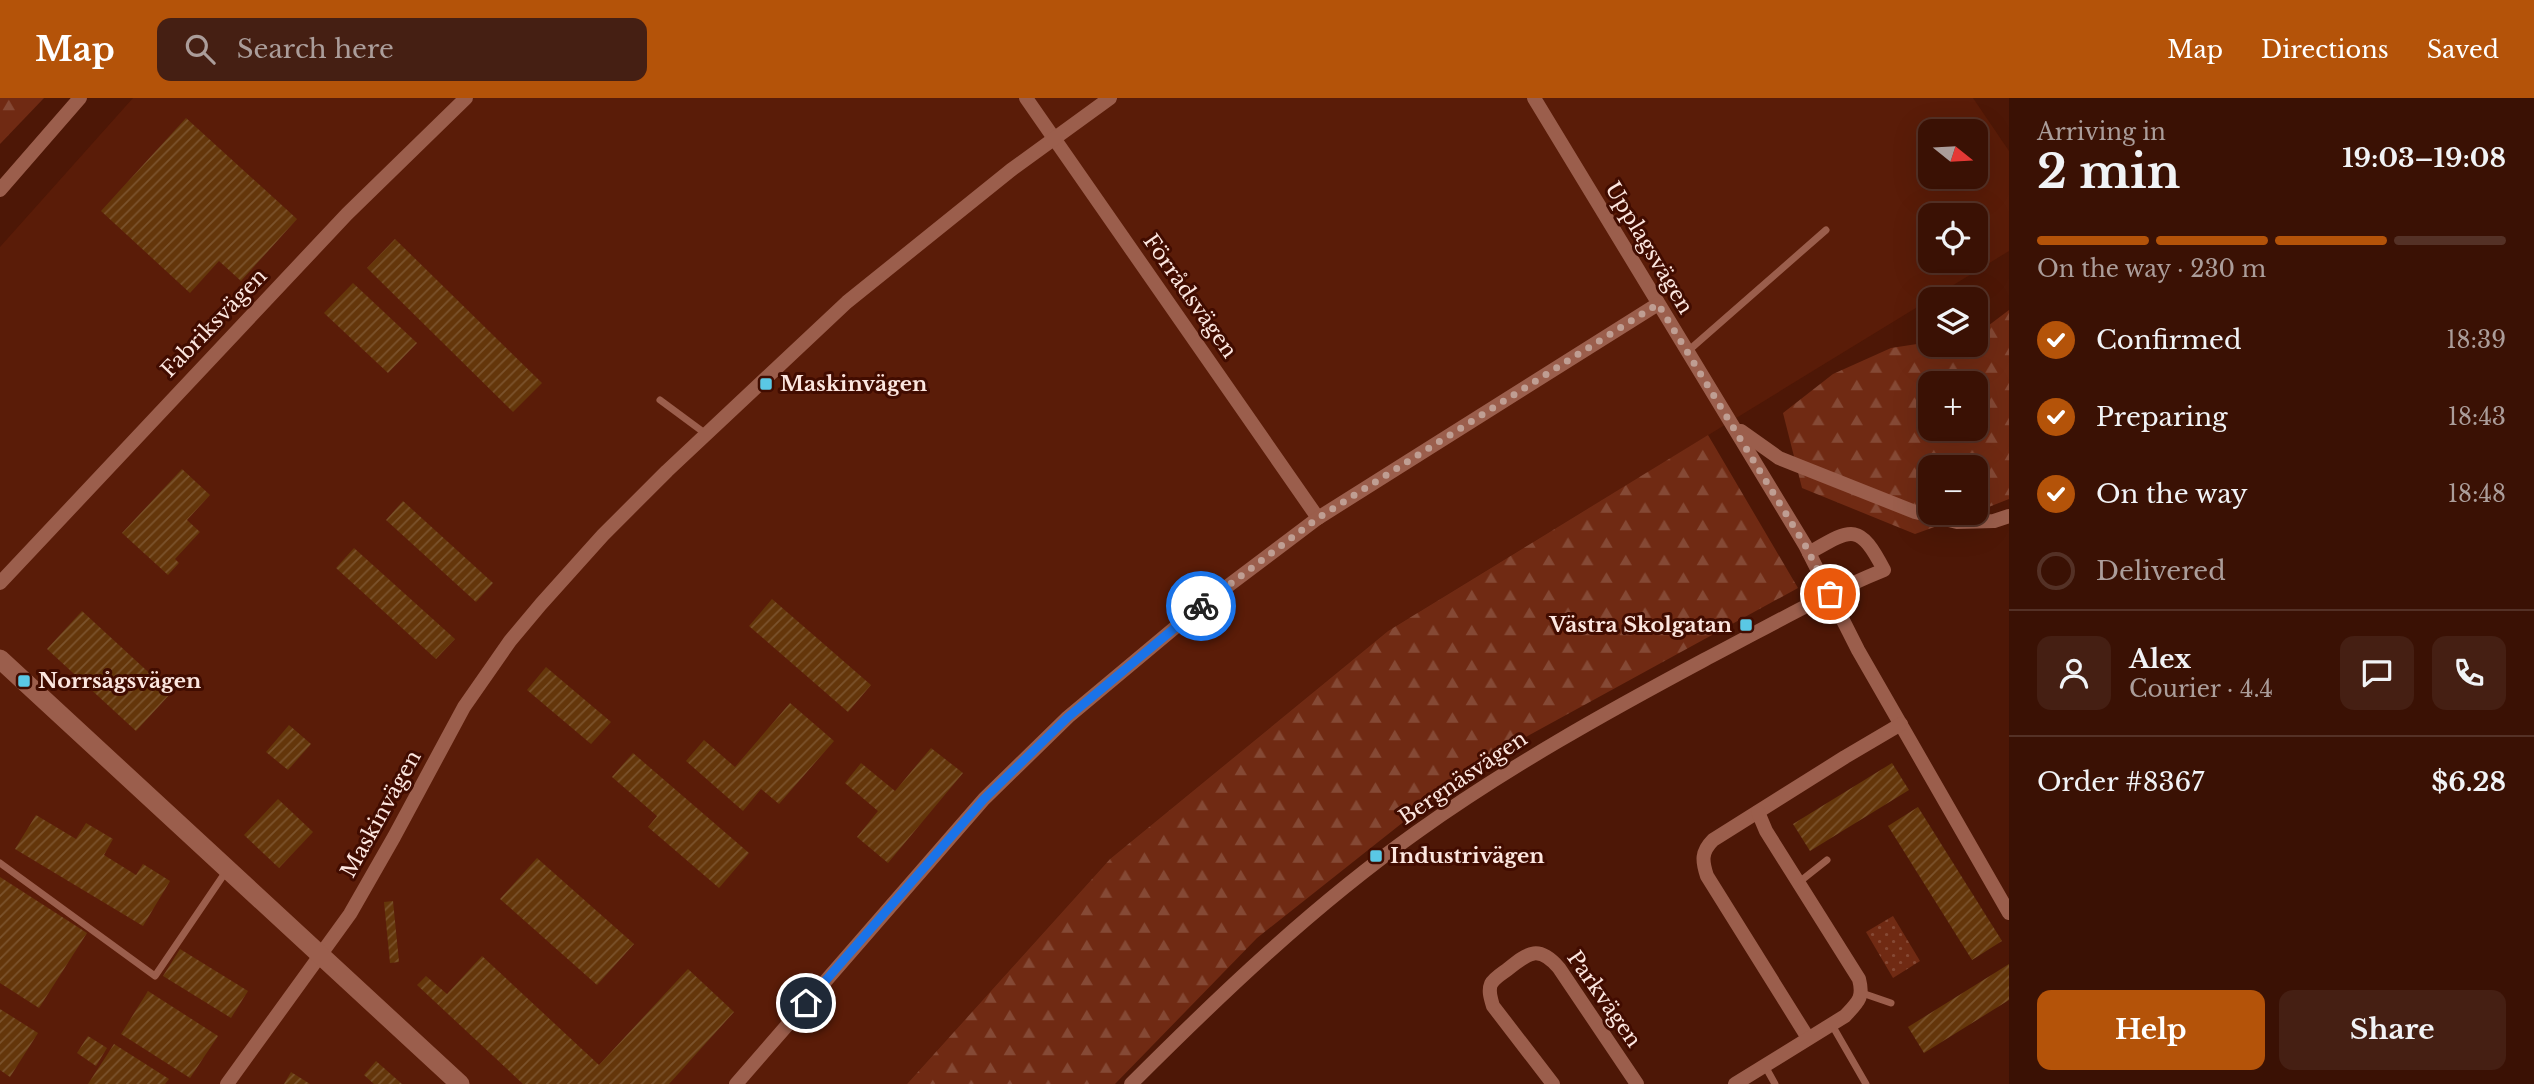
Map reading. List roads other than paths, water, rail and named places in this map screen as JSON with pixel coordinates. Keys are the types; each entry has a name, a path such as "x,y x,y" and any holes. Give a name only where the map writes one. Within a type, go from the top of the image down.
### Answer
{"street":[{"path":"0,190 80,98"},
{"name":"Fabriksvägen","path":"0,583 347,214 466,98"},
{"name":"Förrådsvägen","path":"1026,98 1318,518"},
{"name":"Maskinvägen","path":"227,1084 349,914 464,707 510,641 603,535 706,434 848,302 954,215 1110,98"},
{"name":"Upplagsvägen","path":"1534,98 1809,553"},
{"path":"736,1084 984,799 1068,717 1196,610 1318,518 1658,304"},
{"name":"Upplagsvägen","path":"1729,421 1779,458 1915,512 1956,522 1985,522 2009,516"},
{"name":"Bergnäsvägen","path":"1131,1084 1253,965 1338,892 1416,832 1502,774 1588,723 1830,594 1884,570 1870,545 1853,533 1845,534 1809,553"},
{"path":"1809,553 1858,650 2009,913"},
{"path":"0,659 460,1084"},
{"path":"1808,1038 1707,876 1702,862 1704,849 1713,840 1901,724"},
{"path":"1735,1084 1845,1016 1857,1004 1862,993 1858,979 1766,831 1758,812"},
{"name":"Parkvägen","path":"1553,1084 1493,1006 1490,991 1492,982 1526,954 1540,953 1549,956 1637,1084"}],"lane":[{"path":"1687,351 1826,230"},
{"path":"660,400 706,434"},
{"path":"1798,884 1827,860"},
{"path":"0,863 155,976 228,870"},
{"path":"1862,993 1891,1003"},
{"path":"1831,1024 1866,1084"},
{"path":"1764,1065 1775,1084"}],"place":[{"name":"Maskinvägen","path":"766,384"},
{"name":"Västra Skolgatan","path":"1746,625"},
{"name":"Norrsågsvägen","path":"24,681"},
{"name":"Industrivägen","path":"1376,856"}]}
